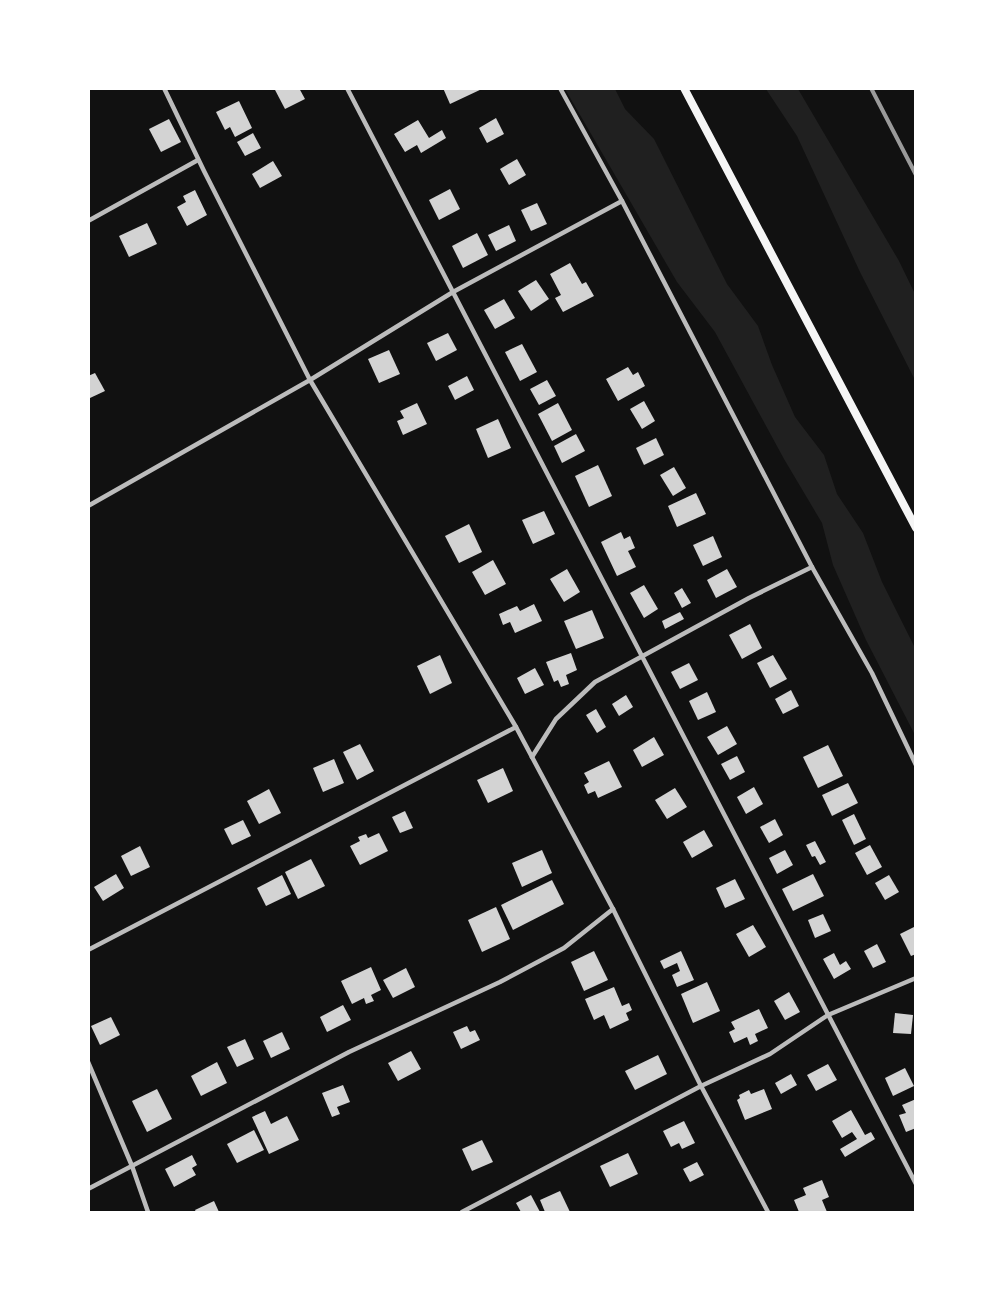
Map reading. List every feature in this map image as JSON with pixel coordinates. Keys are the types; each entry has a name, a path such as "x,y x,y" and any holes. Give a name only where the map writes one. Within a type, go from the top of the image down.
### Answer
{"main road":[{"path":"684,88 915,528"}],"street":[{"path":"164,88 310,380 516,727 613,909 701,1086 768,1212"},
{"path":"347,88 915,1184"},
{"path":"560,88 622,201 812,567 872,673 915,765"},
{"path":"88,221 198,160"},
{"path":"88,506 310,380 453,292 622,201"},
{"path":"532,757 556,719 595,682 749,598 812,567"},
{"path":"88,950 516,727"},
{"path":"88,1189 349,1052 500,982 564,948 613,909"},
{"path":"462,1212 701,1086 770,1054 828,1015 915,978"},
{"path":"88,1062 132,1166 148,1212"}],"shaded area":[{"path":"565,89 615,89 625,109 654,139 727,284 758,326 795,417 824,455 837,494 863,533 882,582 915,648 915,735 866,640 833,565 822,523 784,459 715,332 677,282"},
{"path":"766,89 798,89 899,261 915,294 915,380 860,272 797,136"}],"building":[{"path":"274,88 299,88 305,99 285,109"},
{"path":"443,88 484,88 450,104"},
{"path":"239,101 252,128 235,137 230,127 225,130 216,112"},
{"path":"496,118 504,134 487,143 479,128"},
{"path":"169,119 181,142 161,152 149,129"},
{"path":"418,120 429,138 442,130 446,138 421,153 417,145 405,152 394,134"},
{"path":"253,133 261,148 245,156 237,142"},
{"path":"517,159 526,175 509,185 500,169"},
{"path":"273,161 282,176 260,188 252,174"},
{"path":"450,189 460,209 439,220 429,200"},
{"path":"195,190 207,215 187,226 177,207 186,202 183,196"},
{"path":"537,203 547,224 531,231 521,210"},
{"path":"147,223 157,244 129,257 119,236"},
{"path":"509,225 516,241 496,251 488,235"},
{"path":"477,233 488,255 463,268 452,246"},
{"path":"570,263 582,284 586,282 594,296 563,312 555,298 561,295 550,274"},
{"path":"536,280 549,299 531,311 518,291"},
{"path":"504,299 515,318 495,329 484,310"},
{"path":"448,333 457,350 436,361 427,343"},
{"path":"522,344 537,372 520,381 505,352"},
{"path":"389,350 400,374 379,383 368,359"},
{"path":"628,367 633,375 638,372 645,386 618,401 606,379"},
{"path":"95,373 105,391 90,398 88,376"},
{"path":"467,376 474,390 455,400 448,386"},
{"path":"547,380 556,396 539,405 530,389"},
{"path":"644,401 655,421 642,429 630,409"},
{"path":"417,403 427,424 403,435 397,421 404,418 400,411"},
{"path":"558,403 572,430 552,441 538,414"},
{"path":"498,419 511,448 488,458 476,429"},
{"path":"576,434 585,451 562,463 554,446"},
{"path":"656,438 664,455 644,465 636,448"},
{"path":"598,465 612,496 589,507 575,476"},
{"path":"674,467 686,488 673,496 660,475"},
{"path":"696,493 706,514 677,527 668,506"},
{"path":"544,511 555,534 533,544 522,520"},
{"path":"469,524 482,552 459,563 445,536"},
{"path":"621,532 624,539 630,536 635,548 628,551 636,567 617,576 601,542"},
{"path":"713,536 722,557 703,566 693,545"},
{"path":"493,560 506,584 485,595 472,572"},
{"path":"567,569 580,592 564,602 550,579"},
{"path":"727,569 737,587 716,598 707,580"},
{"path":"644,585 658,609 644,618 630,593"},
{"path":"682,588 691,603 682,608 674,593"},
{"path":"534,604 542,621 515,633 510,622 503,625 499,614 517,606 520,611"},
{"path":"592,610 604,638 576,649 564,621"},
{"path":"680,612 684,619 665,629 662,621"},
{"path":"750,624 762,648 742,659 729,635"},
{"path":"571,653 577,670 566,675 569,684 561,687 558,680 554,682 546,662"},
{"path":"440,655 452,683 430,694 417,666"},
{"path":"773,655 787,679 770,688 757,663"},
{"path":"689,663 698,680 680,689 671,672"},
{"path":"535,668 544,685 525,694 517,678"},
{"path":"791,690 799,706 783,714 775,699"},
{"path":"707,692 716,712 698,720 689,701"},
{"path":"626,695 633,707 619,716 612,704"},
{"path":"596,709 606,727 597,733 586,715"},
{"path":"727,726 737,744 718,755 707,737"},
{"path":"654,737 664,755 642,767 633,750"},
{"path":"360,744 374,771 357,780 343,752"},
{"path":"828,745 843,776 818,788 803,757"},
{"path":"737,756 745,772 730,780 721,764"},
{"path":"334,759 344,783 323,792 313,768"},
{"path":"609,761 622,787 598,798 595,791 588,794 584,785 589,782 584,773"},
{"path":"503,768 513,791 488,803 477,780"},
{"path":"848,783 858,803 832,816 822,795"},
{"path":"754,787 763,804 746,814 737,797"},
{"path":"675,788 687,807 667,819 655,800"},
{"path":"269,789 281,813 259,824 247,801"},
{"path":"405,811 413,828 400,833 392,817"},
{"path":"854,814 866,839 854,845 842,820"},
{"path":"775,819 783,835 769,843 760,827"},
{"path":"243,820 251,836 232,845 224,829"},
{"path":"704,830 713,846 692,858 683,842"},
{"path":"379,833 388,851 360,865 350,846 360,841 358,837 366,834 368,838"},
{"path":"815,841 826,862 820,865 815,856 812,857 806,845"},
{"path":"870,845 882,867 867,875 855,853"},
{"path":"140,846 150,867 131,876 121,856"},
{"path":"542,850 552,873 522,887 512,863"},
{"path":"785,850 793,865 777,874 769,858"},
{"path":"311,859 325,886 298,899 285,872"},
{"path":"116,874 124,888 103,901 94,887"},
{"path":"813,874 824,896 793,911 782,889"},
{"path":"282,875 291,894 266,906 257,888"},
{"path":"889,875 899,892 885,900 875,883"},
{"path":"735,879 745,899 725,908 716,888"},
{"path":"552,880 564,904 513,930 501,905"},
{"path":"496,907 510,939 482,952 468,920"},
{"path":"823,914 831,931 815,938 808,920"},
{"path":"753,925 766,947 749,957 736,934"},
{"path":"916,926 916,954 911,956 900,934"},
{"path":"877,944 886,962 873,968 864,951"},
{"path":"594,951 608,980 584,991 571,962"},
{"path":"681,951 694,980 677,987 672,975 680,971 677,963 664,969 660,961"},
{"path":"834,953 840,965 846,961 851,969 834,979 823,959"},
{"path":"371,967 381,990 371,995 374,1001 366,1004 364,998 352,1004 341,981"},
{"path":"406,968 415,987 393,998 383,980"},
{"path":"707,982 720,1011 693,1023 681,994"},
{"path":"614,987 622,1006 629,1003 632,1010 626,1013 629,1020 610,1029 604,1015 594,1020 585,999"},
{"path":"789,992 800,1012 785,1020 774,1001"},
{"path":"343,1005 351,1020 327,1032 320,1017"},
{"path":"759,1009 768,1028 755,1034 758,1041 750,1045 747,1037 734,1043 729,1032 735,1029 731,1022"},
{"path":"895,1013 913,1015 911,1034 893,1033"},
{"path":"111,1017 120,1035 100,1045 91,1026"},
{"path":"467,1026 470,1032 475,1030 480,1040 461,1049 453,1032"},
{"path":"282,1032 290,1049 271,1058 263,1041"},
{"path":"245,1039 254,1059 237,1067 227,1047"},
{"path":"411,1051 421,1069 398,1081 388,1063"},
{"path":"658,1055 667,1074 635,1090 625,1071"},
{"path":"217,1062 227,1083 201,1096 191,1076"},
{"path":"828,1064 837,1080 816,1091 807,1075"},
{"path":"905,1068 914,1086 893,1096 885,1078"},
{"path":"791,1074 797,1085 781,1094 775,1083"},
{"path":"343,1085 350,1102 337,1107 340,1114 332,1117 322,1093"},
{"path":"157,1089 172,1119 147,1132 132,1101"},
{"path":"764,1089 772,1109 745,1120 737,1100 740,1098 739,1095 749,1090 751,1094"},
{"path":"916,1099 916,1128 906,1132 899,1115 906,1113 902,1105"},
{"path":"851,1110 865,1135 871,1132 875,1139 845,1157 840,1149 857,1139 852,1132 842,1138 832,1121"},
{"path":"265,1111 271,1124 287,1116 299,1140 269,1154 252,1117"},
{"path":"684,1121 695,1143 682,1149 679,1143 671,1147 663,1131"},
{"path":"254,1130 264,1150 237,1163 227,1144"},
{"path":"482,1140 493,1162 472,1171 462,1149"},
{"path":"628,1153 638,1174 610,1187 600,1166"},
{"path":"192,1155 197,1165 192,1168 196,1175 174,1187 165,1169"},
{"path":"697,1162 704,1175 690,1182 683,1169"},
{"path":"822,1180 829,1197 822,1200 827,1212 799,1212 794,1200 806,1195 803,1188"},
{"path":"560,1191 570,1212 545,1212 540,1200"},
{"path":"531,1195 540,1212 521,1212 516,1203"},
{"path":"214,1201 219,1212 196,1212 195,1210"}],"railway":[{"path":"871,88 916,175"}]}
